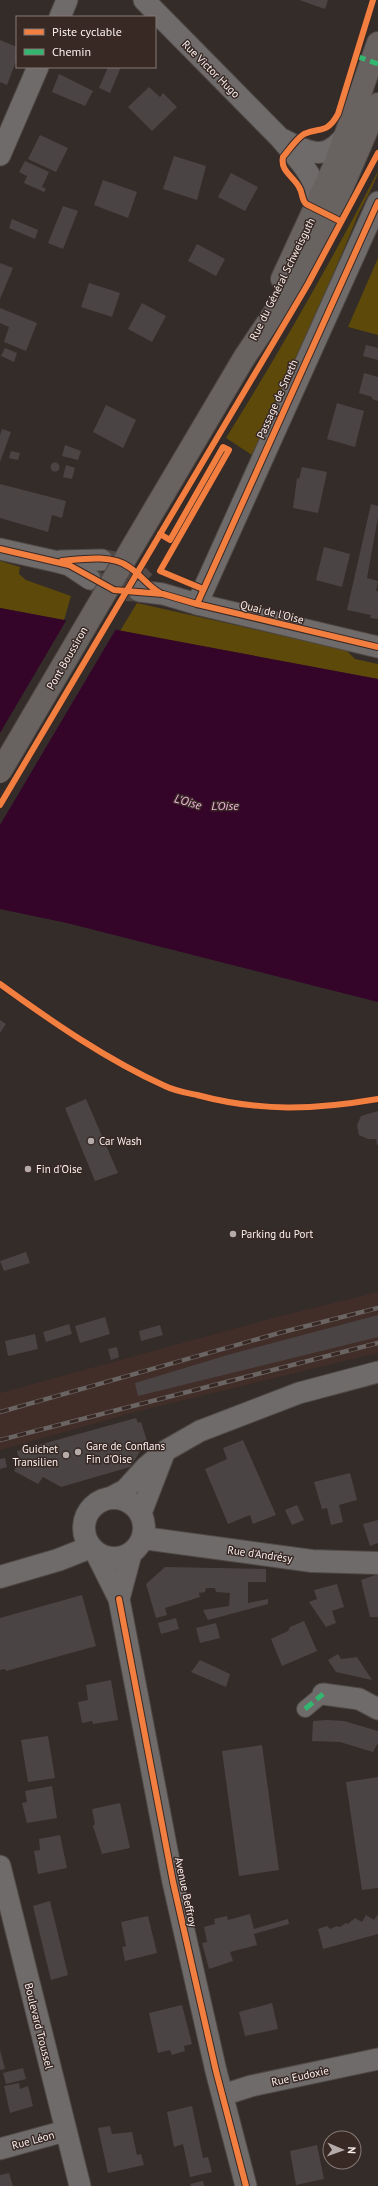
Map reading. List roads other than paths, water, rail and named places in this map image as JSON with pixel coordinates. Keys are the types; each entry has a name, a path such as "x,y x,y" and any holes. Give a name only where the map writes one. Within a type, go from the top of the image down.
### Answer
{"main road":[{"name":"Rue du Général Schweisguth","path":"134,544 244,358 305,267 330,216 363,130 378,43"},
{"name":"Rue du Général Schweisguth","path":"244,358 317,206 378,104"},
{"name":"Pont Boussiron","path":"0,772 134,544"}],"street":[{"path":"60,16 67,0"},
{"name":"Rue Victor Hugo","path":"144,0 280,138 309,176 318,196 317,206"},
{"path":"0,155 38,68"},
{"name":"Rue Victor Hugo","path":"280,138 307,152 317,153 334,148 363,130"},
{"name":"Passage de Smeth","path":"197,604 378,202"},
{"path":"0,549 58,562 69,566 90,579"},
{"path":"58,562 102,560"},
{"name":"Quai de l'Oise","path":"142,586 197,604 378,647"},
{"path":"119,1599 84,1531 88,1514 101,1501 125,1490 146,1467 165,1451 200,1431 292,1396 378,1372"},
{"path":"141,1513 165,1451"},
{"path":"110,1498 128,1501 141,1513 144,1521 119,1599"},
{"path":"0,1577 94,1550 111,1558 121,1558 137,1546"},
{"name":"Rue d'Andrésy","path":"137,1546 312,1561 378,1563"},
{"name":"Avenue Beffroy","path":"119,1599 173,1882 246,2186"},
{"path":"305,1709 323,1694 359,1699 378,1709"},
{"name":"Boulevard Troussel","path":"0,1866 65,2131 80,2186"},
{"name":"Rue Eudoxie","path":"223,2095 251,2086 378,2059"},
{"name":"Rue Léon","path":"0,2149 65,2131"}],"water":[{"name":"L’Oise","path":"0,608 378,679 378,1002 67,923 0,909"}],"tunnel":[{"path":"105,560 128,565 145,582"},
{"path":"92,580 114,590 139,591"}],"railway":[{"path":"0,1412 279,1333 378,1308"},
{"path":"0,1440 378,1343"}],"place":[{"name":"Car Wash","path":"91,1141"},
{"name":"Fin d'Oise","path":"28,1169"},
{"name":"Parking du Port","path":"233,1234"},
{"name":"Gare de Conflans Fin d'Oise","path":"78,1452"},
{"name":"Guichet Transilien","path":"66,1455"}],"water label":[{"name":"L'Oise","path":"188,802"}]}
